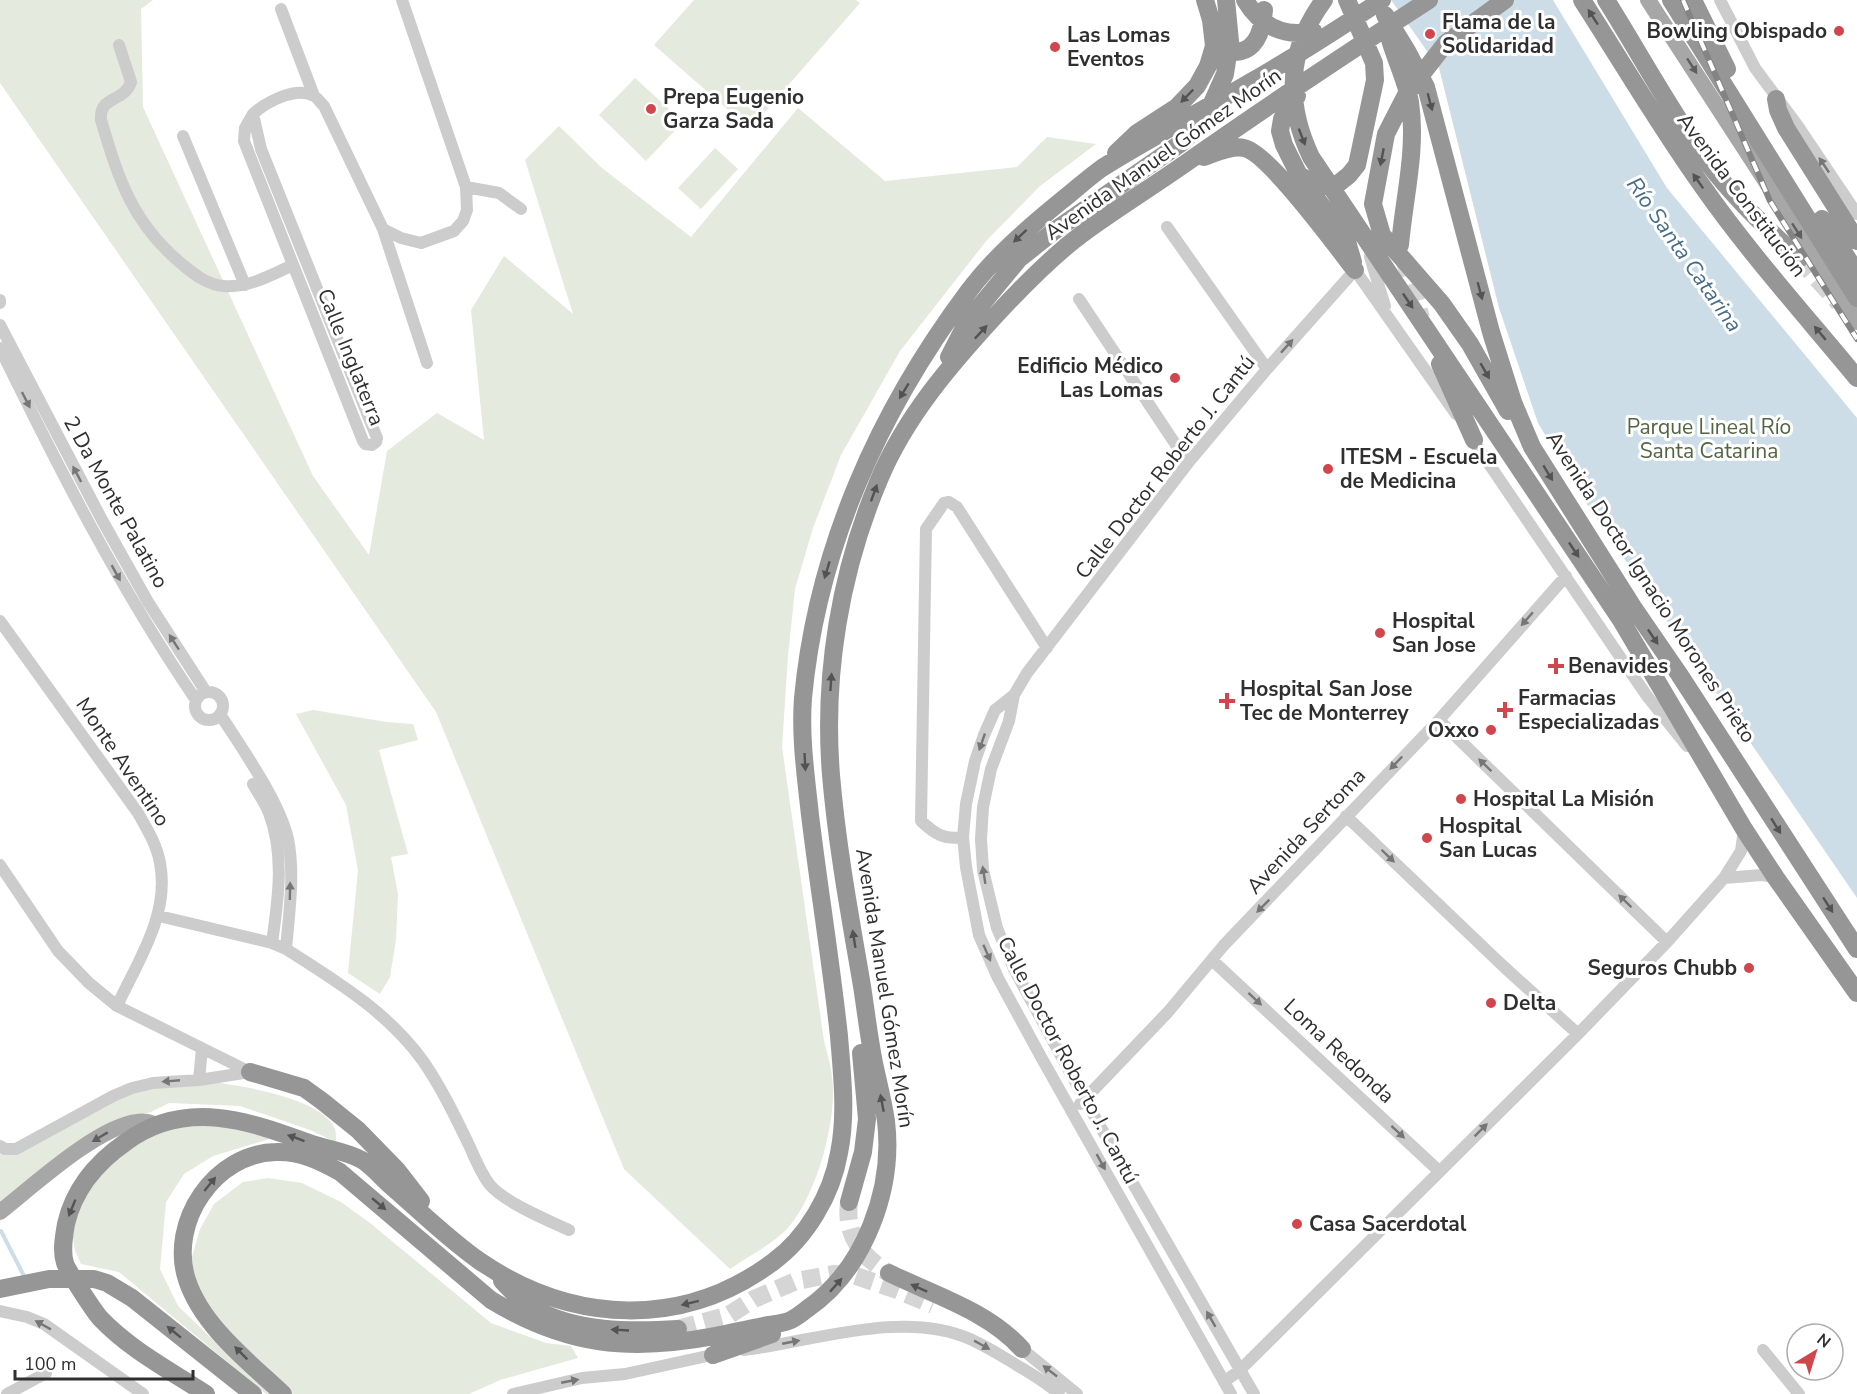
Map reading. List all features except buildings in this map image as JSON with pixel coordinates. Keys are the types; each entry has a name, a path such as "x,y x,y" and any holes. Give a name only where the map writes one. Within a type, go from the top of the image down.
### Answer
{"highway":[{"path":"1097,171 1137,133 1177,106 1197,86 1208,66 1214,46 1211,20 1205,0"},
{"path":"932,390 967,322 1019,259 1054,231 1184,141 1206,117 1225,74 1230,41 1226,0"},
{"path":"1245,0 1261,16 1276,21 1291,34 1309,32 1352,20"},
{"path":"1299,175 1324,186 1339,183 1357,165 1362,150 1375,80 1374,63 1347,0"},
{"name":"Avenida Manuel Gómez Morín","path":"283,1394 202,1312 193,1295 183,1264 186,1230 191,1213 201,1195 216,1177 244,1159 274,1152 294,1153 318,1160 340,1172 491,1300 519,1317 557,1332 595,1342 659,1344 686,1342 790,1321 836,1286 861,1250 880,1198 886,1161 886,1123 873,1059 840,849 831,772 829,712 834,646 842,596 879,478 906,426 932,390 968,346 1044,266 1079,236 1186,164 1246,120 1429,0"},
{"path":"1505,0 1446,43 1407,93 1386,134 1373,201 1382,235 1396,247 1442,304 1470,344 1516,426 1532,447"},
{"name":"Avenida Constitución","path":"1582,0 1674,145 1728,220 1857,378"},
{"name":"Avenida Constitución","path":"1606,0 1685,130 1709,165 1739,200 1799,259"},
{"path":"1671,0 1857,298"},
{"path":"1693,0 1747,103 1857,273"},
{"path":"1324,1 1301,38 1294,67 1293,88 1298,125 1311,157 1622,620 1744,829 1857,993"},
{"path":"1380,5 1410,99 1413,126 1410,171 1396,247"},
{"name":"Avenida Manuel Gómez Morín","path":"155,1124 195,1117 231,1120 269,1128 360,1159 481,1262 519,1283 567,1303 623,1311 656,1310 693,1303 723,1292 767,1267 791,1248 816,1213 835,1173 844,1118 836,1010 805,768 802,706 809,651 822,586 841,524 879,433 970,289 1000,254 1030,227 1097,171 1305,52 1352,20 1380,5"},
{"name":"Avenida Doctor Ignacio Morones Prieto","path":"1380,5 1426,87 1491,332 1513,402 1532,447 1633,607 1857,950"},
{"path":"1214,46 1234,53 1251,47 1261,16"},
{"path":"1620,22 1635,82 1685,130"},
{"path":"1312,78 1282,119 1280,131 1299,175 1346,238 1355,270"},
{"path":"1776,99 1786,128 1857,241"},
{"path":"1186,164 1229,148 1241,147 1252,150 1278,174 1355,270"},
{"path":"1425,330 1474,440"},
{"name":"Avenida Doctor Ignacio Morones Prieto","path":"1622,620 1724,756 1754,790"},
{"path":"849,1202 863,1152 867,1119 855,993 858,964"},
{"path":"250,1072 273,1077 304,1089 349,1122 397,1170 443,1232"},
{"path":"155,1124 118,1147 90,1173 70,1210 64,1238 65,1262 97,1315 113,1329 206,1394"},
{"path":"481,1262 531,1308 557,1318 605,1329 650,1331 678,1329"},
{"path":"889,1273 975,1314 1008,1333 1022,1349"},
{"path":"0,1289 49,1279 94,1279 107,1283 132,1298 253,1394"},
{"path":"933,1305 979,1325 1022,1349"},
{"path":"712,1354 772,1334 790,1321"}],"main road":[{"name":"Avenida Constitución","path":"1648,0 1857,322"},
{"name":"Avenida Manuel Gómez Morín","path":"0,1212 76,1152 106,1133 136,1122 155,1124"}],"street":[{"path":"383,229 401,238 421,243 454,231 463,221 467,210 466,187 402,0"},
{"path":"1720,0 1755,68 1798,126 1857,214"},
{"path":"281,9 314,96 324,106 383,229 428,363"},
{"path":"119,45 131,82 129,89 104,104 101,111 102,120 113,160 137,215 149,233 168,253 192,272 208,282 223,286 245,285 293,265"},
{"path":"253,114 265,103 297,93 314,96"},
{"name":"Calle Inglaterra","path":"253,114 261,149 377,438 372,445 364,442 244,141 244,128 253,114"},
{"path":"183,136 245,285"},
{"path":"466,187 499,193 521,210"},
{"path":"1373,201 1370,257 1389,318"},
{"path":"1167,227 1267,369"},
{"path":"1355,270 1474,440 1647,696 1719,785"},
{"name":"Calle Doctor Roberto J. Cantú","path":"1231,1394 998,978 979,935 971,901 963,837 966,804 975,761 995,710 1014,695 1027,674 1188,464 1267,369 1355,270"},
{"path":"1079,299 1188,464"},
{"name":"2 Da Monte Palatino","path":"0,326 102,520 201,696"},
{"name":"2 Da Monte Palatino","path":"0,348 89,525 136,608 201,696"},
{"path":"963,837 951,839 941,837 921,821 926,530 944,502 957,507 1047,648"},
{"name":"Avenida Sertoma","path":"1072,1111 1186,992 1212,960 1346,816 1439,720 1566,576"},
{"name":"Monte Aventino","path":"0,621 138,813 154,843 160,861 163,878 159,916 117,1006"},
{"path":"214,692 221,698 223,706 217,717 204,719 197,713 201,696 214,692"},
{"name":"Calle Doctor Roberto J. Cantú","path":"1014,695 1009,721 991,769 983,807 981,839 985,879 997,928 1014,969 1085,1100 1254,1394"},
{"path":"217,717 268,812 277,841 278,903 272,943"},
{"path":"217,717 251,763 279,813 288,840 291,873 286,949"},
{"path":"1439,720 1667,942"},
{"path":"1346,816 1578,1034"},
{"path":"1224,1382 1240,1370 1578,1034 1667,942 1725,878 1741,851 1744,829"},
{"path":"0,865 58,951 89,984 117,1006 250,1072"},
{"path":"1725,878 1762,875 1776,878"},
{"path":"159,916 272,943 286,949 364,1001 406,1041 422,1060 445,1096 490,1186 535,1214 569,1230"},
{"name":"Loma Redonda","path":"1212,960 1439,1171"},
{"path":"199,1080 202,1048"},
{"path":"0,1146 11,1150 16,1149 132,1088 153,1083 199,1080 250,1072"},
{"path":"0,1311 27,1317 44,1324 143,1394"},
{"path":"513,1394 582,1378 625,1374 712,1354 755,1349 859,1330 911,1326 940,1330 969,1338 1032,1374 1059,1394"},
{"path":"1022,1349 1077,1394"},
{"path":"1763,1350 1799,1394"},
{"path":"7,1394 46,1373"}],"shaded area":[{"path":"0,0 153,0 141,9 143,107 313,476 369,555 387,451 437,413 484,440 471,310 504,256 573,314 525,160 559,126 602,168 691,237 798,108 885,181 1017,167 1047,137 1096,144 1040,186 987,240 900,351 841,455 813,528 795,589 782,747 824,1041 831,1072 832,1114 816,1178 798,1215 774,1240 730,1269 624,1169 436,712 0,83"},
{"path":"694,0 856,0 860,3 750,129 654,45"},
{"path":"635,78 683,122 646,161 599,115"},
{"path":"715,148 738,169 701,209 678,188"},
{"path":"313,710 413,724 418,740 379,750 408,854 391,857 398,894 396,940 390,977 380,994 348,973 358,870 346,805 296,714"},
{"path":"199,1080 274,1094 313,1108 327,1118 335,1129 336,1142 310,1130 240,1106 169,1103 100,1137 0,1212 0,1145 16,1149 113,1096"},
{"path":"203,1120 273,1138 213,1156 184,1174 166,1202 160,1269 178,1306 269,1394 266,1394 119,1272 81,1264 75,1251 71,1223 91,1181 143,1134"},
{"path":"268,1178 302,1183 341,1202 370,1223 491,1323 546,1343 571,1346 578,1358 500,1380 469,1394 281,1394 203,1314 191,1260 200,1229 214,1204 243,1182"}],"water":[{"name":"Río Santa Catarina","path":"1391,0 1553,0 1667,188 1857,418 1857,898 1584,500 1538,423 1499,308 1439,68"}],"waterway":[{"path":"1,1231 25,1278"}],"tunnel":[{"path":"1404,258 1421,318"},
{"path":"1799,259 1839,303"},
{"path":"849,1202 850,1225 857,1244 870,1260 889,1273"},
{"path":"678,1329 729,1315 754,1299 796,1281 834,1274 856,1276 933,1305"}],"railway":[{"path":"1683,0 1770,201 1857,339"}],"place":[{"name":"Bowling Obispado","path":"1839,31"},
{"name":"Flama de la Solidaridad","path":"1430,34"},
{"name":"Las Lomas Eventos","path":"1055,47"},
{"name":"Prepa Eugenio Garza Sada","path":"651,109"},
{"name":"Edificio Médico Las Lomas","path":"1175,378"},
{"name":"ITESM - Escuela de Medicina","path":"1328,469"},
{"name":"Hospital San Jose","path":"1380,633"},
{"name":"Benavides","path":"1556,666"},
{"name":"Hospital San Jose Tec de Monterrey","path":"1227,701"},
{"name":"Farmacias Especializadas","path":"1505,710"},
{"name":"Oxxo","path":"1491,730"},
{"name":"Hospital La Misión","path":"1461,799"},
{"name":"Hospital San Lucas","path":"1427,838"},
{"name":"Seguros Chubb","path":"1749,968"},
{"name":"Delta","path":"1491,1003"},
{"name":"Casa Sacerdotal","path":"1297,1224"}],"park label":[{"name":"Parque Lineal Río Santa Catarina","path":"1709,439"}]}
